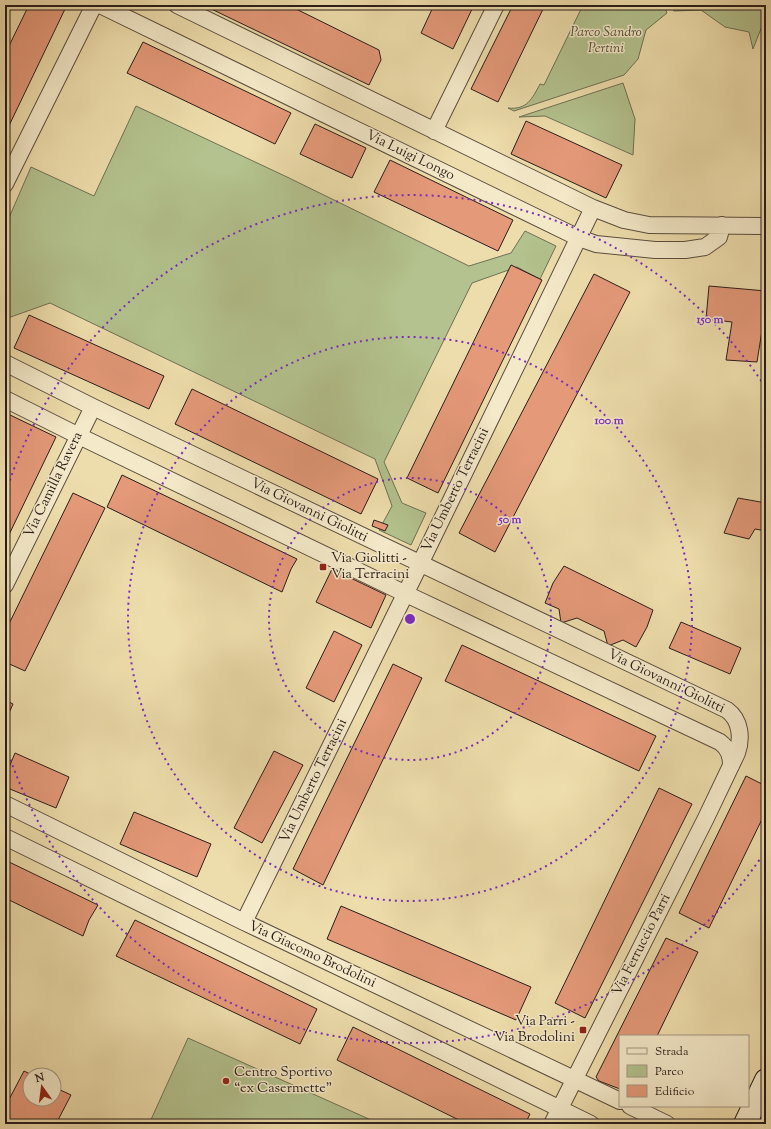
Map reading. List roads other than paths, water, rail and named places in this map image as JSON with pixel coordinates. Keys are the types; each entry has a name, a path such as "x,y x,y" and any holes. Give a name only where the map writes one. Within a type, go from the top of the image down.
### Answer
{"street":[{"path":"5,184 94,5"},
{"name":"Via Luigi Longo","path":"100,5 579,238 596,244 655,250 685,250 706,247 719,237 722,226"},
{"path":"177,5 594,208 624,220 649,225 766,226"},
{"path":"434,131 496,5"},
{"name":"Via Umberto Terracini","path":"244,922 594,208"},
{"name":"Via Giovanni Giolitti","path":"5,363 93,407 727,710 733,716 740,732 739,747 731,766"},
{"path":"5,399 406,594 720,742 729,752 731,766"},
{"name":"Via Camilla Ravera","path":"5,585 93,407"},
{"name":"Via Ferruccio Parri","path":"552,1124 731,766"},
{"name":"Via Giacomo Brodolini","path":"5,804 244,922 619,1101"},
{"name":"Via Giacomo Brodolini","path":"5,837 591,1124"},
{"path":"745,1124 766,1080"},
{"path":"632,1107 667,1124"}],"place":[{"name":"Via Giolitti - Via Terracini","path":"323,567"},
{"name":"Via Parri - Via Brodolini","path":"583,1030"},
{"name":"Centro Sportivo “ex Casermette”","path":"226,1081"}],"park label":[{"name":"Parco Sandro Pertini","path":"606,42"}]}
